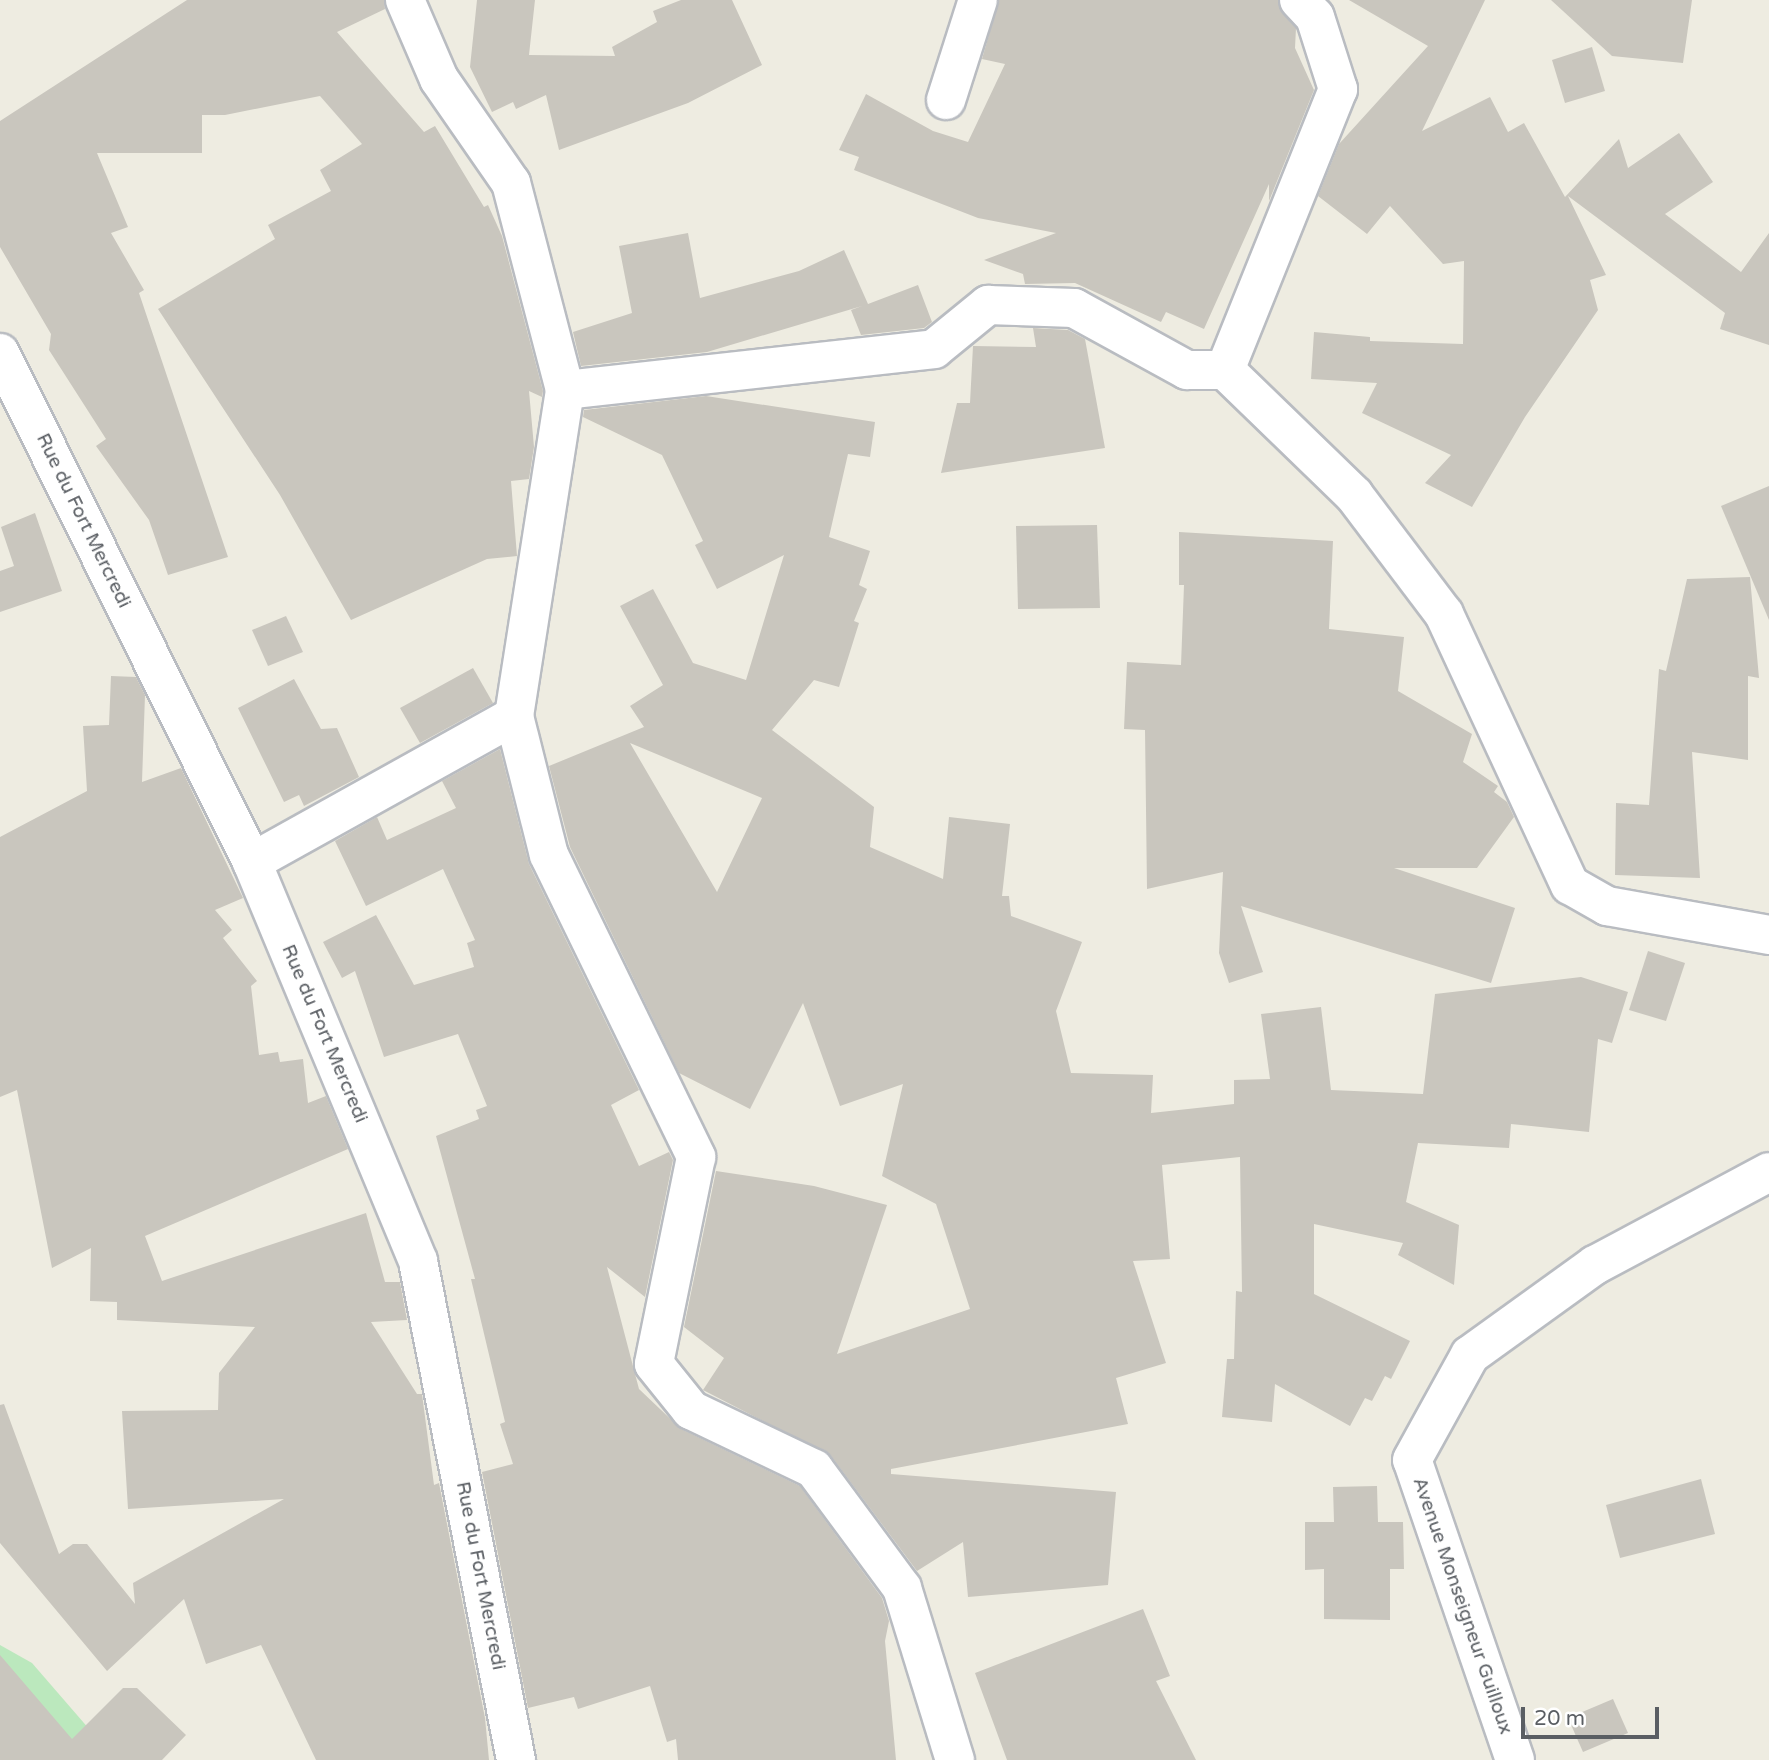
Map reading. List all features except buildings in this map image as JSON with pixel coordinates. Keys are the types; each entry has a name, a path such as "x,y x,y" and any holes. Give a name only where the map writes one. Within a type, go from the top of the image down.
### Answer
{"street":[{"path":"405,0 439,79 511,183 565,390 514,716 549,855 696,1157 653,1364 691,1410 814,1469 902,1588 955,1760"},
{"path":"946,100 978,0"},
{"path":"1225,370 1338,89 1315,17 1299,0"},
{"path":"565,390 933,349 988,305 1073,308 1187,370 1225,370 1353,495 1444,614 1570,885 1607,906 1769,935"},
{"name":"Rue du Fort Mercredi","path":"0,354 252,862 418,1261 516,1760"},
{"path":"252,862 514,716"},
{"name":"Avenue Monseigneur Guilloux","path":"1515,1760 1412,1460 1470,1355 1595,1265 1769,1171"}],"green space":[{"path":"0,1645 32,1663 116,1760 0,1760"}]}
